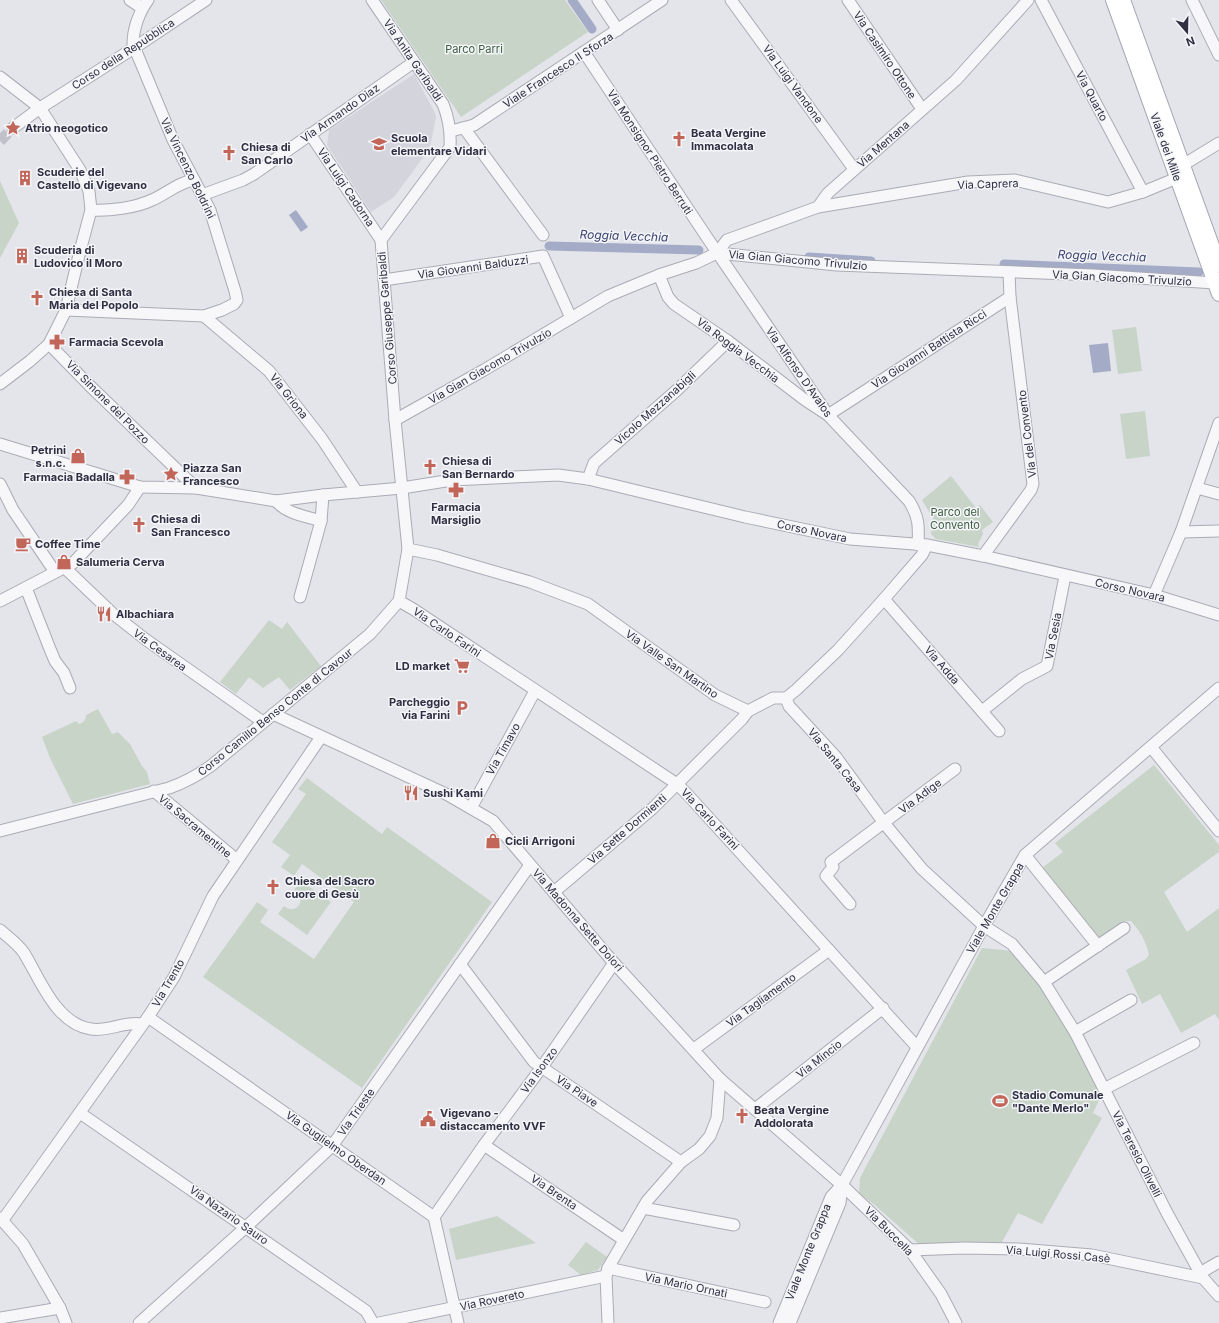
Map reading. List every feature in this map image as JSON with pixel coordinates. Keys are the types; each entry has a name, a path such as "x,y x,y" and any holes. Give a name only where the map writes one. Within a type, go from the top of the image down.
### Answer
{"main road":[{"name":"Viale dei Mille","path":"1113,0 1177,178 1216,278"},
{"name":"Viale dei Mille","path":"1124,0 1183,165 1216,278"}],"street":[{"name":"Corso della Repubblica","path":"13,128 40,108 206,0"},
{"name":"Via Anita Garibaldi","path":"372,0 443,104 451,131 450,147"},
{"path":"598,0 618,30"},
{"name":"Viale Francesco II Sforza","path":"451,131 474,125 662,0"},
{"name":"Via Luigi Vandone","path":"731,0 854,169"},
{"name":"Via Casimiro Ottone","path":"848,0 922,109"},
{"name":"Via Mentana","path":"818,207 828,193 854,169 956,80 1028,0"},
{"name":"Via Quarto","path":"1041,0 1143,192"},
{"path":"1192,0 1219,55"},
{"path":"134,48 133,36 139,3"},
{"name":"Via Vincenzo Boldrini","path":"134,48 173,140 210,210 235,291 237,300 234,304 204,316"},
{"name":"Via Monsignor Pietro Berruti","path":"584,52 717,253"},
{"name":"Via Armando Diaz","path":"202,195 243,180 414,62"},
{"path":"0,77 40,108 80,170 88,191 91,210 78,255 66,310 49,344 0,384"},
{"path":"464,128 544,235"},
{"name":"Via Luigi Cadorna","path":"310,134 381,240"},
{"path":"1177,178 1183,165 1219,143"},
{"name":"Corso Giuseppe Garibaldi","path":"402,488 395,420 381,240 450,147"},
{"name":"Via Caprera","path":"818,207 968,182 1015,180 1108,202 1143,192 1177,178"},
{"path":"91,210 133,206 151,201 186,181 194,180"},
{"path":"717,253 727,240 818,207"},
{"name":"Via Gian Giacomo Trivulzio","path":"395,420 484,370 608,296 659,275 696,263 717,253 837,265 1093,275 1216,278"},
{"name":"Via Alfonso D'Avalos","path":"717,253 828,415 909,501 916,512 922,545"},
{"name":"Via Giovanni Balduzzi","path":"384,280 543,256 572,318"},
{"path":"1009,272 1010,297"},
{"name":"Via Roggia Vecchia","path":"659,275 668,297 674,304 728,341 804,400 828,415"},
{"name":"Via Giovanni Battista Ricci","path":"828,415 1010,297"},
{"name":"Via del Convento","path":"983,556 1031,490 1033,484 1010,297"},
{"path":"66,310 204,316"},
{"name":"Via Griona","path":"204,316 269,371 322,439 357,492"},
{"name":"Vicolo Mezzanabigli","path":"588,479 594,464 671,395 728,341"},
{"name":"Via Simone del Pozzo","path":"49,344 196,488"},
{"path":"1154,595 1181,532 1219,423"},
{"path":"0,444 144,487 196,488 276,501 280,506 289,512 321,521"},
{"name":"Corso Novara","path":"276,501 402,488 452,480 558,475 588,479 745,517 850,539 922,545 983,556 1064,576 1154,595 1219,615"},
{"path":"0,484 14,510 55,572"},
{"path":"0,601 73,563 98,538 144,487"},
{"path":"399,601 408,549 402,488"},
{"path":"1196,488 1219,494"},
{"path":"300,597 321,521 323,495"},
{"path":"1181,532 1219,530"},
{"path":"748,712 773,698 786,698 838,650 922,555 922,545"},
{"name":"Via Valle San Martino","path":"408,549 437,554 530,582 588,604 715,695 748,712"},
{"name":"Via Cesarea","path":"65,568 112,613 145,640 263,722"},
{"name":"Via Sesia","path":"982,711 1022,679 1047,666 1064,576"},
{"path":"26,588 53,655 64,673 70,688"},
{"name":"Via Adda","path":"884,599 1000,731"},
{"name":"Via Carlo Farini","path":"399,601 413,608 535,691 677,784 917,1047"},
{"name":"Corso Camillo Benso Conte di Cavour","path":"0,832 186,782 195,777 370,634 399,601"},
{"name":"Via Timavo","path":"471,808 535,691"},
{"name":"Viale Monte Grappa","path":"779,1323 831,1196 842,1184 984,926 1025,855 1217,694"},
{"name":"Via Santa Casa","path":"786,698 790,706 836,757 884,823 922,869 984,926"},
{"name":"Via Sette Dormienti","path":"554,892 653,808 748,712"},
{"name":"Via Madonna Sette Dolori","path":"273,714 448,795 493,821 614,962 720,1079 842,1184"},
{"name":"Via Trento","path":"1,1220 80,1113 145,1021 174,977 213,896 321,737"},
{"path":"1151,748 1219,831"},
{"name":"Via Adige","path":"884,823 955,769"},
{"name":"Via Sacramentine","path":"154,791 237,860"},
{"path":"850,904 826,876 833,867 831,862 884,823"},
{"path":"1025,855 1098,946"},
{"name":"Via Trieste","path":"139,1323 246,1227 332,1146 530,865"},
{"name":"Via Teresio Olivelli","path":"984,926 1012,944 1044,982 1075,1032 1167,1213 1202,1276 1219,1296"},
{"path":"1044,982 1124,928"},
{"path":"0,930 24,953 39,983 68,1019 89,1029 103,1030 145,1021"},
{"name":"Via Tagliamento","path":"694,1050 829,950"},
{"name":"Via Isonzo","path":"434,1217 484,1145 542,1067 614,962"},
{"name":"Via Piave","path":"460,964 534,1062 682,1162"},
{"path":"1075,1032 1131,1000"},
{"name":"Via Mincio","path":"755,1109 883,1008"},
{"name":"Via Guglielmo Oberdan","path":"145,1021 332,1146 434,1217"},
{"path":"1104,1089 1194,1043"},
{"path":"608,1323 607,1272 647,1201 682,1162 699,1148 710,1136 717,1118 720,1079"},
{"name":"Via Nazario Sauro","path":"80,1113 366,1311 373,1323"},
{"name":"Via Brenta","path":"484,1145 624,1240"},
{"name":"Viale Monte Grappa","path":"790,1323 840,1203 842,1184"},
{"name":"Via Buccella","path":"842,1184 910,1250 941,1294 956,1323"},
{"path":"643,1208 734,1225"},
{"path":"434,1217 458,1323"},
{"path":"1,1220 23,1244 60,1308 66,1323"},
{"name":"Via Luigi Rossi Casè","path":"910,1250 964,1248 1019,1249 1092,1255 1202,1276"},
{"path":"1202,1276 1219,1262"},
{"name":"Via Rovereto","path":"379,1323 454,1308 607,1272"},
{"name":"Via Mario Ornati","path":"607,1272 765,1302"},
{"path":"0,1318 60,1308"}],"shaded area":[{"name":"Scuola elementare Vidari","path":"414,74 436,117 431,142 427,152 394,197 371,212 327,145 329,130"}],"green space":[{"name":"Parco Parri","path":"381,0 565,0 588,32 461,117"},
{"path":"0,181 19,223 0,258"},
{"path":"1136,327 1142,371 1118,374 1112,330"},
{"path":"1145,411 1150,456 1126,459 1120,414"},
{"name":"Parco del Convento","path":"951,476 976,508 980,505 993,522 982,530 983,534 978,544 979,547 936,539 931,534 933,518 922,500"},
{"path":"269,620 282,629 287,622 321,666 290,690 279,677 263,688 249,677 236,694 220,682"},
{"path":"98,709 112,734 118,732 130,744 147,772 150,784 73,804 50,758 42,737 76,721 79,724 82,723 86,718 86,715"},
{"path":"1154,765 1219,845 1219,852 1164,892 1187,932 1219,908 1219,1020 1215,1014 1181,1033 1160,994 1142,1004 1126,970 1146,959 1149,955 1140,932 1131,921 1126,921 1099,941 1042,868 1063,852 1055,843"},
{"path":"307,778 382,834 387,827 492,902 362,1088 203,977 257,902 268,910 260,922 314,959 354,902 302,864 294,876 281,867 290,855 272,842 306,794 298,789"},
{"path":"301,881 331,902 307,935 278,914 284,906 288,909 292,909 299,906 300,898 294,890"},
{"name":"Stadio Comunale \"Dante Merlo\"","path":"982,948 1013,951 1042,989 1072,1038 1101,1096 1093,1113 1102,1118 1042,1224 1018,1213 1002,1242 922,1247 859,1193 860,1178"},
{"path":"497,1216 536,1243 456,1260 449,1229"},
{"path":"586,1242 607,1257 598,1270 581,1275 568,1265"}],"water":[{"path":"296,210 308,227 301,232 289,215"},
{"path":"1108,343 1111,371 1093,373 1089,345"}],"waterway":[{"name":"Roggia Vecchia","path":"572,0 592,29"},
{"name":"Roggia Vecchia","path":"549,246 699,250"},
{"name":"Roggia Vecchia","path":"809,257 871,261"},
{"name":"Roggia Vecchia","path":"1004,264 1199,272"}],"tunnel":[{"path":"0,141 13,128"}],"place":[{"name":"Atrio neogotico","path":"13,128"},
{"name":"Beata Vergine Immacolata","path":"679,139"},
{"name":"Scuola elementare Vidari","path":"379,144"},
{"name":"Chiesa di San Carlo","path":"229,153"},
{"name":"Scuderie del Castello di Vigevano","path":"25,178"},
{"name":"Scuderia di Ludovico il Moro","path":"22,256"},
{"name":"Chiesa di Santa Maria del Popolo","path":"37,298"},
{"name":"Farmacia Scevola","path":"57,342"},
{"name":"Petrini s.n.c.","path":"78,456"},
{"name":"Chiesa di San Bernardo","path":"430,467"},
{"name":"Piazza San Francesco","path":"171,474"},
{"name":"Farmacia Badalla","path":"127,477"},
{"name":"Farmacia Marsiglio","path":"456,490"},
{"name":"Chiesa di San Francesco","path":"139,525"},
{"name":"Coffee Time","path":"23,544"},
{"name":"Salumeria Cerva","path":"64,562"},
{"name":"Albachiara","path":"104,614"},
{"name":"LD market","path":"462,666"},
{"name":"Parcheggio via Farini","path":"462,708"},
{"name":"Sushi Kami","path":"411,793"},
{"name":"Cicli Arrigoni","path":"493,841"},
{"name":"Chiesa del Sacro cuore di Gesù","path":"273,887"},
{"name":"Stadio Comunale \"Dante Merlo\"","path":"1000,1101"},
{"name":"Beata Vergine Addolorata","path":"742,1116"},
{"name":"Vigevano - distaccamento VVF","path":"428,1119"}]}
